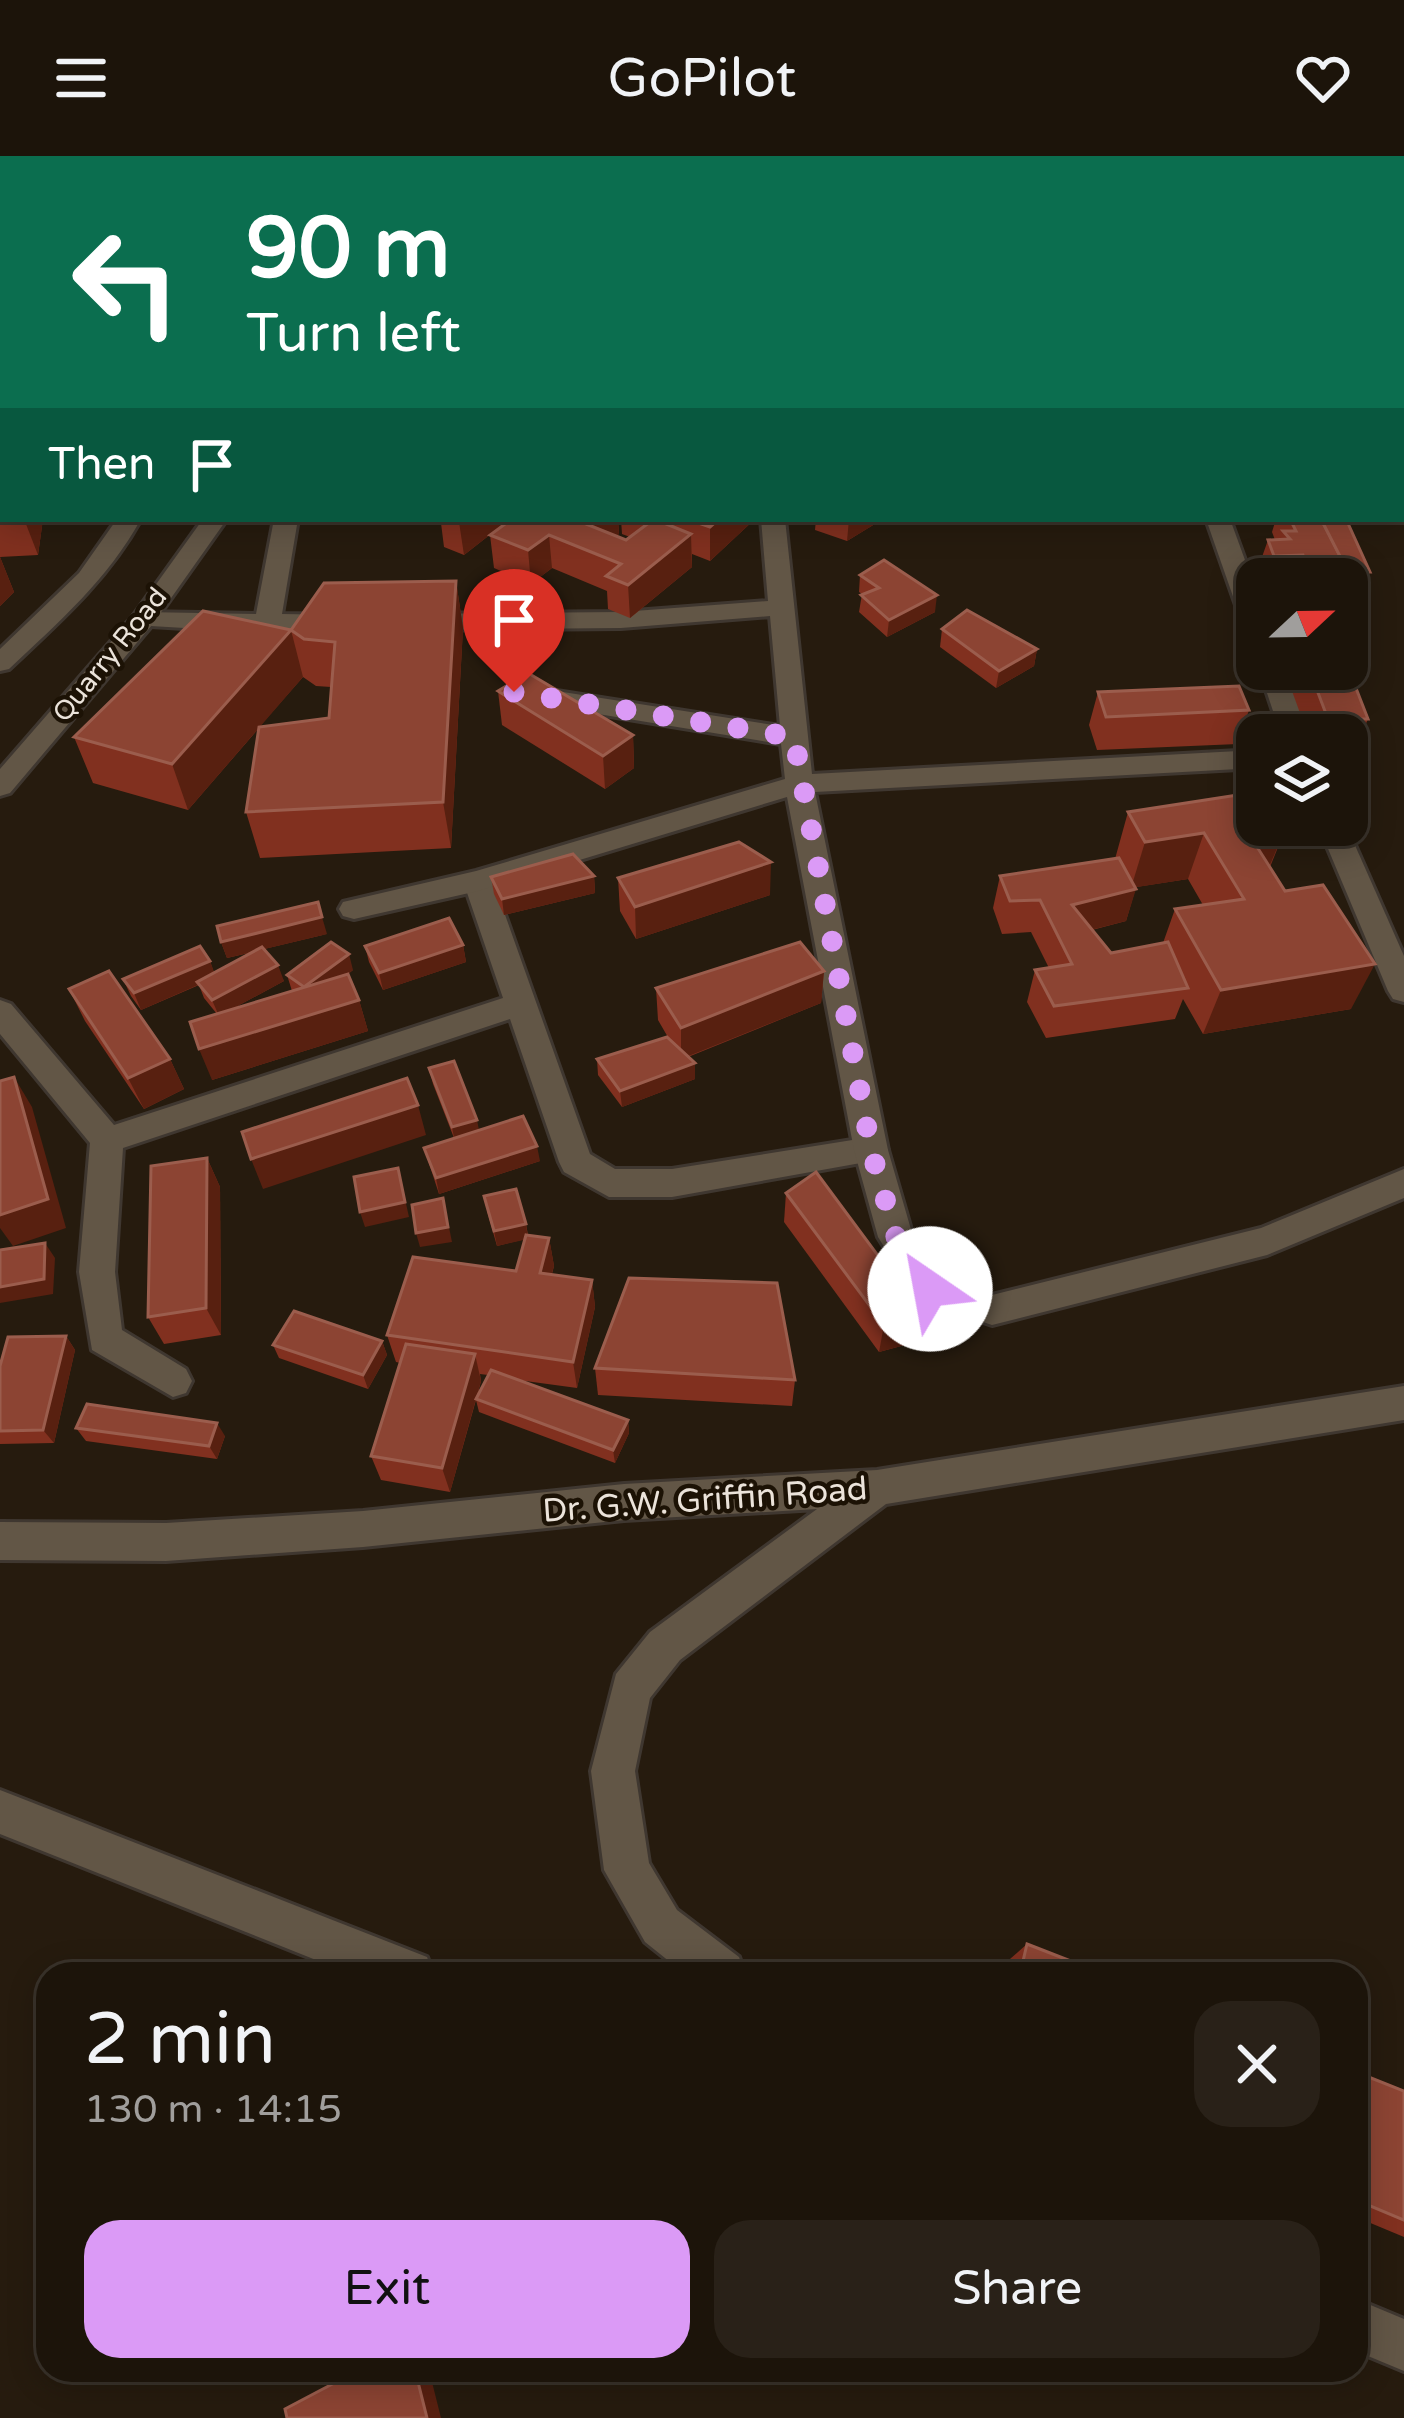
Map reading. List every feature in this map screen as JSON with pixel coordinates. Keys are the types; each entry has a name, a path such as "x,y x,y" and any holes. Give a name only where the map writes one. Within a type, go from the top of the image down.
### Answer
{"street":[{"path":"0,664 75,592 128,522"},
{"name":"Quarry Road","path":"0,787 142,620 213,522"},
{"path":"267,625 285,522"},
{"path":"773,522 799,784 871,1150 896,1237 930,1289 992,1310 1267,1241 1404,1184"},
{"path":"1219,522 1236,569"},
{"path":"142,620 267,625 621,620 779,608"},
{"path":"514,692 794,737"},
{"path":"354,909 478,881 799,784 1236,760"},
{"path":"1342,846 1404,991"},
{"path":"478,881 576,1162 609,1183 672,1183 871,1150"},
{"path":"107,1140 521,1004"},
{"path":"0,1012 107,1140 97,1272 104,1339 173,1382"},
{"name":"Dr. G.W. Griffin Road","path":"0,1541 166,1542 364,1529 625,1502 877,1488 1404,1403"},
{"path":"707,1962 662,1926 627,1870 613,1771 631,1689 665,1646 877,1488"},
{"path":"0,1812 380,1962"},
{"path":"1368,2330 1404,2344"}],"building":[{"path":"508,522 588,522 626,540 650,522 691,534 628,585 606,576 621,564 549,535 528,550 490,535"},
{"path":"1292,522 1323,522 1341,558 1274,556 1268,540 1290,539 1283,531 1296,531"},
{"path":"1323,522 1347,522 1364,558 1341,558"},
{"path":"884,560 937,595 889,620 861,595 879,588 860,575"},
{"path":"456,581 443,802 246,812 259,727 329,718 335,642 304,639 291,630 324,583"},
{"path":"967,610 1037,649 999,671 942,629"},
{"path":"203,611 291,630 172,764 74,737"},
{"path":"528,673 633,735 603,756 498,691"},
{"path":"1236,686 1249,710 1106,717 1098,692"},
{"path":"1317,690 1357,690 1366,714 1326,714"},
{"path":"1236,795 1236,846 1256,846 1285,891 1323,885 1375,964 1221,990 1175,909 1244,899 1204,833 1145,842 1128,812"},
{"path":"739,842 771,862 635,907 618,878"},
{"path":"573,854 594,876 502,899 491,877"},
{"path":"1119,858 1136,889 1072,905 1111,953 1168,942 1188,988 1054,1006 1035,970 1072,964 1040,900 1010,901 1000,876"},
{"path":"318,902 322,917 221,942 217,926"},
{"path":"449,918 463,945 379,973 365,946"},
{"path":"331,942 349,954 304,987 287,975"},
{"path":"800,942 824,971 681,1028 656,988"},
{"path":"200,946 210,961 134,993 123,979"},
{"path":"262,947 278,965 212,1000 197,982"},
{"path":"109,971 170,1059 128,1078 69,989"},
{"path":"348,974 359,1000 199,1049 190,1022"},
{"path":"667,1037 695,1063 620,1091 597,1059"},
{"path":"454,1061 477,1120 452,1127 429,1068"},
{"path":"14,1077 48,1199 0,1215 0,1081"},
{"path":"407,1078 418,1105 251,1159 242,1132"},
{"path":"523,1116 537,1146 436,1178 424,1148"},
{"path":"207,1158 206,1308 148,1317 151,1166"},
{"path":"398,1168 405,1202 360,1212 354,1177"},
{"path":"816,1172 922,1315 884,1325 786,1193"},
{"path":"516,1189 526,1224 494,1231 484,1196"},
{"path":"443,1198 448,1227 416,1233 412,1205"},
{"path":"526,1235 549,1238 540,1273 592,1280 573,1362 387,1335 413,1257 516,1271"},
{"path":"45,1243 44,1279 0,1287 0,1250"},
{"path":"629,1278 777,1283 795,1380 595,1368"},
{"path":"294,1311 382,1341 363,1375 273,1345"},
{"path":"66,1336 43,1430 0,1431 0,1366 8,1337"},
{"path":"406,1344 475,1354 442,1468 371,1456"},
{"path":"491,1370 628,1420 613,1450 476,1399"},
{"path":"87,1404 217,1423 209,1446 76,1428"},
{"path":"1027,1944 1073,1962 1023,1962"},
{"path":"1368,2077 1404,2091 1404,2220 1368,2205"},
{"path":"336,2382 418,2382 427,2418 287,2418 285,2409"}],"route":[{"path":"514,692 794,737 799,784 871,1150 896,1237 930,1289"}]}
